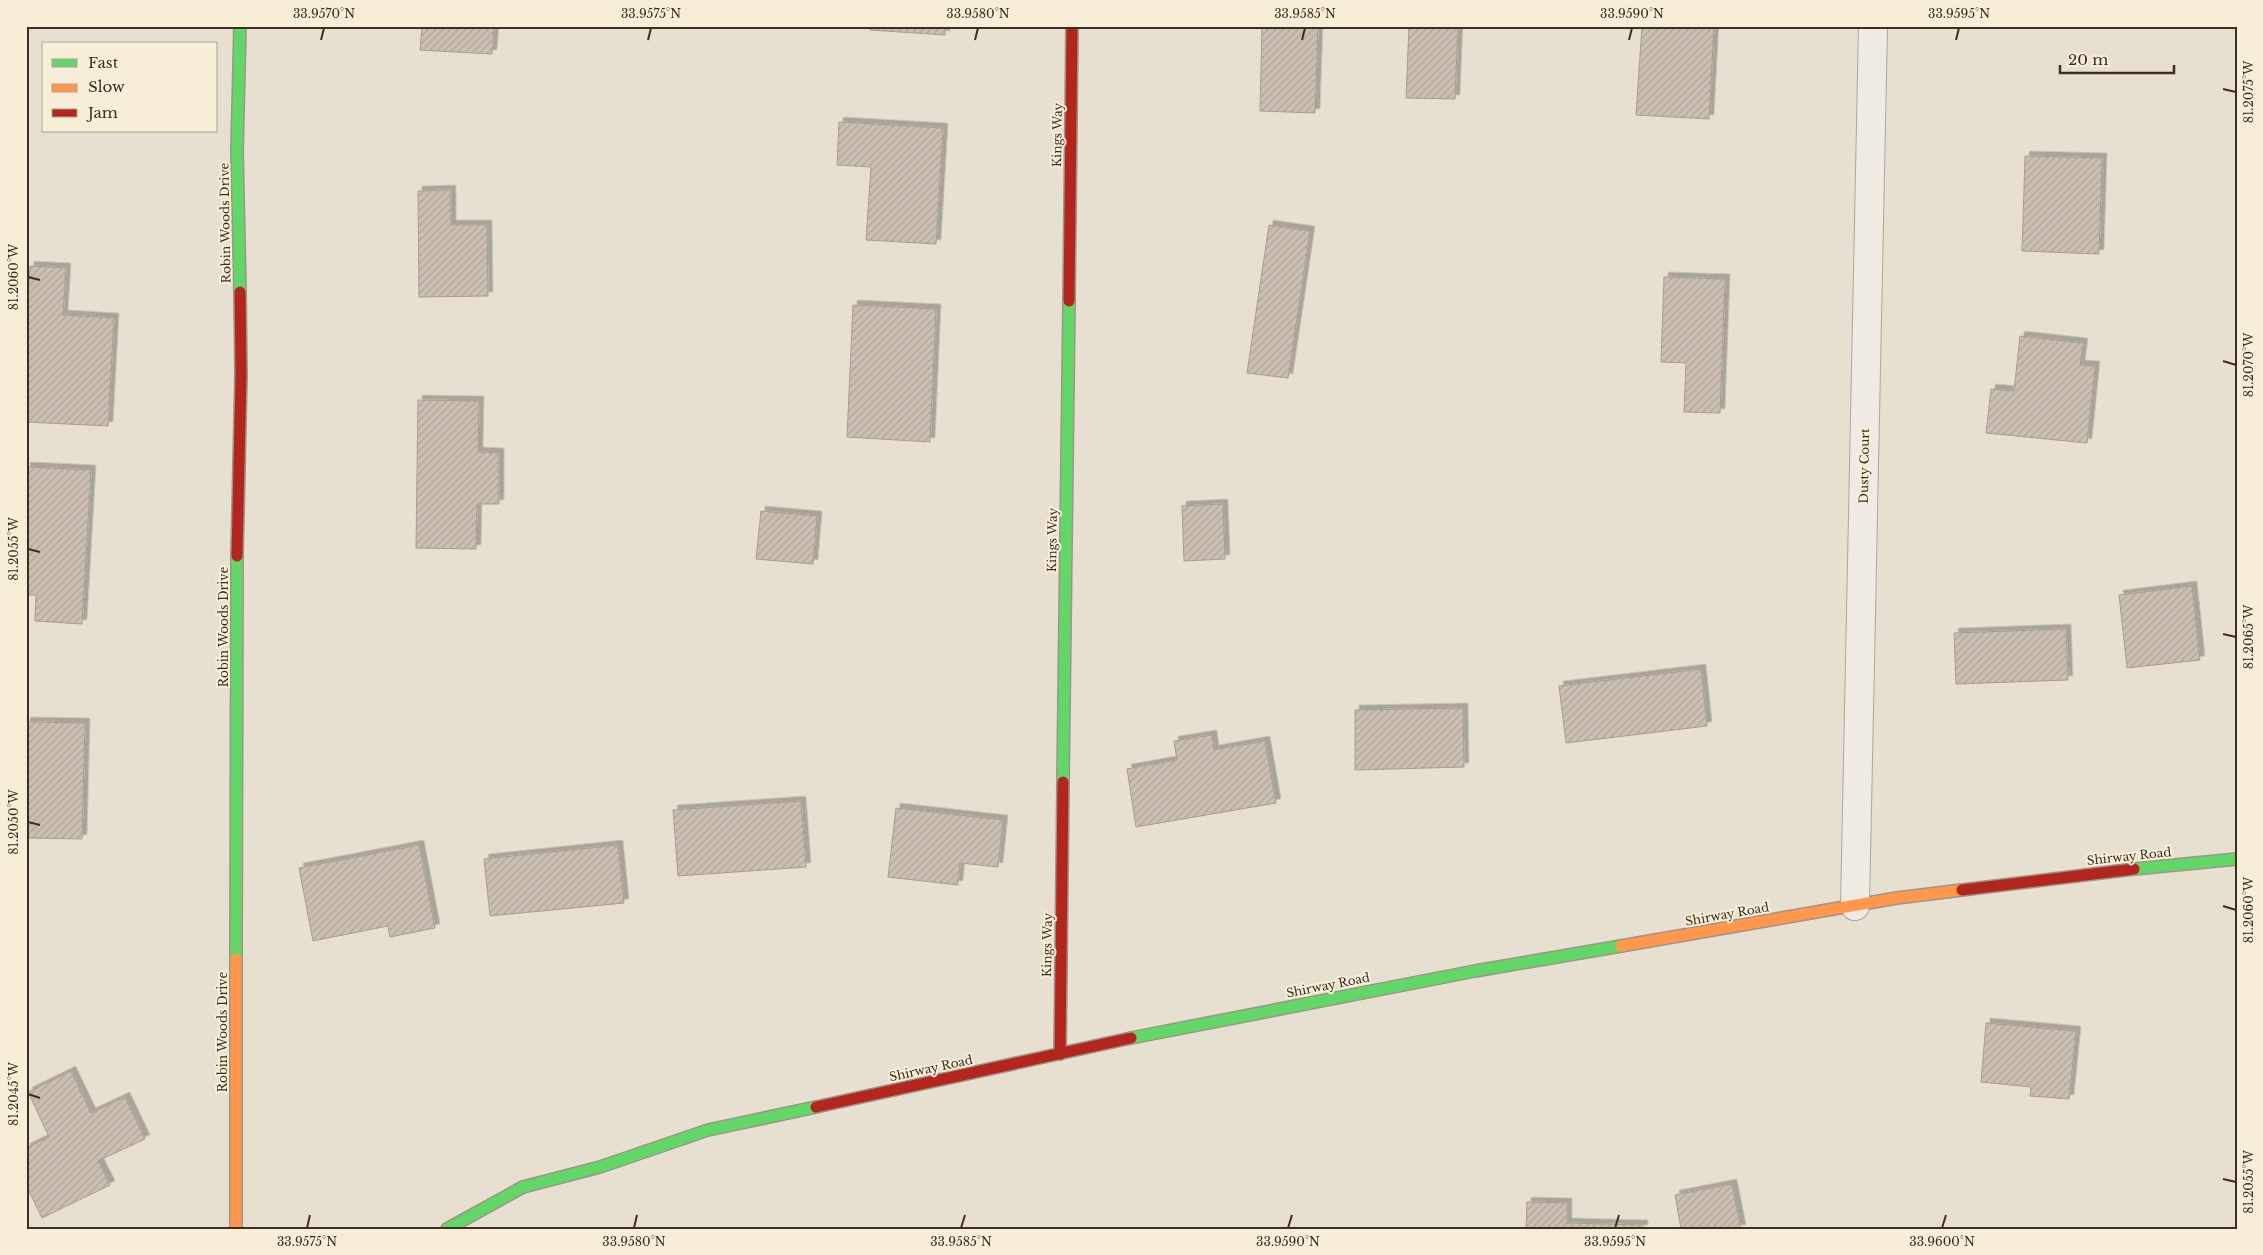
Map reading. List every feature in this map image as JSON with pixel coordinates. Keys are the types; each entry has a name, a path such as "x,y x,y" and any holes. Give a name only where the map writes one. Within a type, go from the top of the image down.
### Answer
{"street":[{"name":"Robin Woods Drive","path":"236,1229 236,621 241,375 238,151 240,26"},
{"name":"Kings Way","path":"1060,1054 1072,26"},
{"name":"Dusty Court","path":"1855,906 1873,26"},
{"name":"Shirway Road","path":"447,1229 523,1187 600,1167 708,1130 1060,1054 1475,971 1897,898 2082,874 2237,859"}],"building":[{"path":"422,26 494,26 492,54 420,50"},
{"path":"870,26 945,26 945,35 870,30"},
{"path":"1262,26 1318,26 1315,113 1260,111"},
{"path":"1409,26 1458,26 1455,99 1406,98"},
{"path":"1642,26 1714,26 1709,119 1636,115"},
{"path":"839,122 943,128 936,244 866,240 871,167 837,165"},
{"path":"2025,156 2102,158 2099,254 2022,251"},
{"path":"451,190 451,225 487,225 488,296 419,297 418,191"},
{"path":"1269,225 1310,231 1288,378 1247,373"},
{"path":"30,266 66,268 63,315 114,318 108,426 26,422 26,324"},
{"path":"1664,277 1725,279 1720,413 1684,412 1686,363 1661,362"},
{"path":"853,305 936,309 930,442 847,437"},
{"path":"2020,336 2083,343 2080,365 2095,366 2087,443 1986,433 1991,389 2014,391"},
{"path":"418,400 479,401 478,452 499,453 499,504 477,504 476,549 416,548"},
{"path":"26,467 91,470 82,624 35,621 36,595 26,595"},
{"path":"1223,504 1225,559 1184,561 1182,506"},
{"path":"761,511 817,516 813,564 756,559"},
{"path":"2192,586 2200,660 2127,668 2119,595"},
{"path":"2066,629 2068,680 1956,684 1954,633"},
{"path":"1701,669 1707,726 1566,743 1559,686"},
{"path":"1463,708 1464,767 1355,770 1355,710"},
{"path":"26,722 85,723 82,839 26,838"},
{"path":"1212,735 1214,750 1265,741 1276,803 1136,827 1127,769 1177,760 1174,741"},
{"path":"801,801 806,867 678,876 673,810"},
{"path":"896,808 1003,820 998,867 960,863 958,885 888,877"},
{"path":"419,845 435,928 390,937 388,926 313,941 299,868"},
{"path":"618,845 624,903 490,916 484,859"},
{"path":"1986,1023 2076,1031 2069,1099 2030,1096 2031,1087 1981,1082"},
{"path":"71,1071 91,1113 125,1097 145,1139 98,1161 110,1185 42,1218 26,1185 26,1148 49,1137 28,1092"},
{"path":"1732,1184 1741,1229 1681,1229 1675,1195"},
{"path":"1527,1202 1567,1203 1567,1223 1643,1225 1643,1229 1526,1229"}],"traffic: fast":[{"path":"240,26 237,151 240,292"},
{"path":"1063,782 1069,301"},
{"path":"236,959 237,556"},
{"path":"2134,869 2237,859"},
{"path":"1131,1038 1475,971 1621,946"},
{"path":"447,1229 523,1187 600,1167 708,1130 816,1107"}],"traffic: slow":[{"path":"1621,946 1897,898 1962,890"},
{"path":"236,959 236,1229"}],"traffic: jam":[{"path":"1069,301 1072,26"},
{"path":"237,556 241,375 240,292"},
{"path":"1060,1054 1063,782"},
{"path":"1962,890 2134,869"},
{"path":"816,1107 1131,1038"}]}
